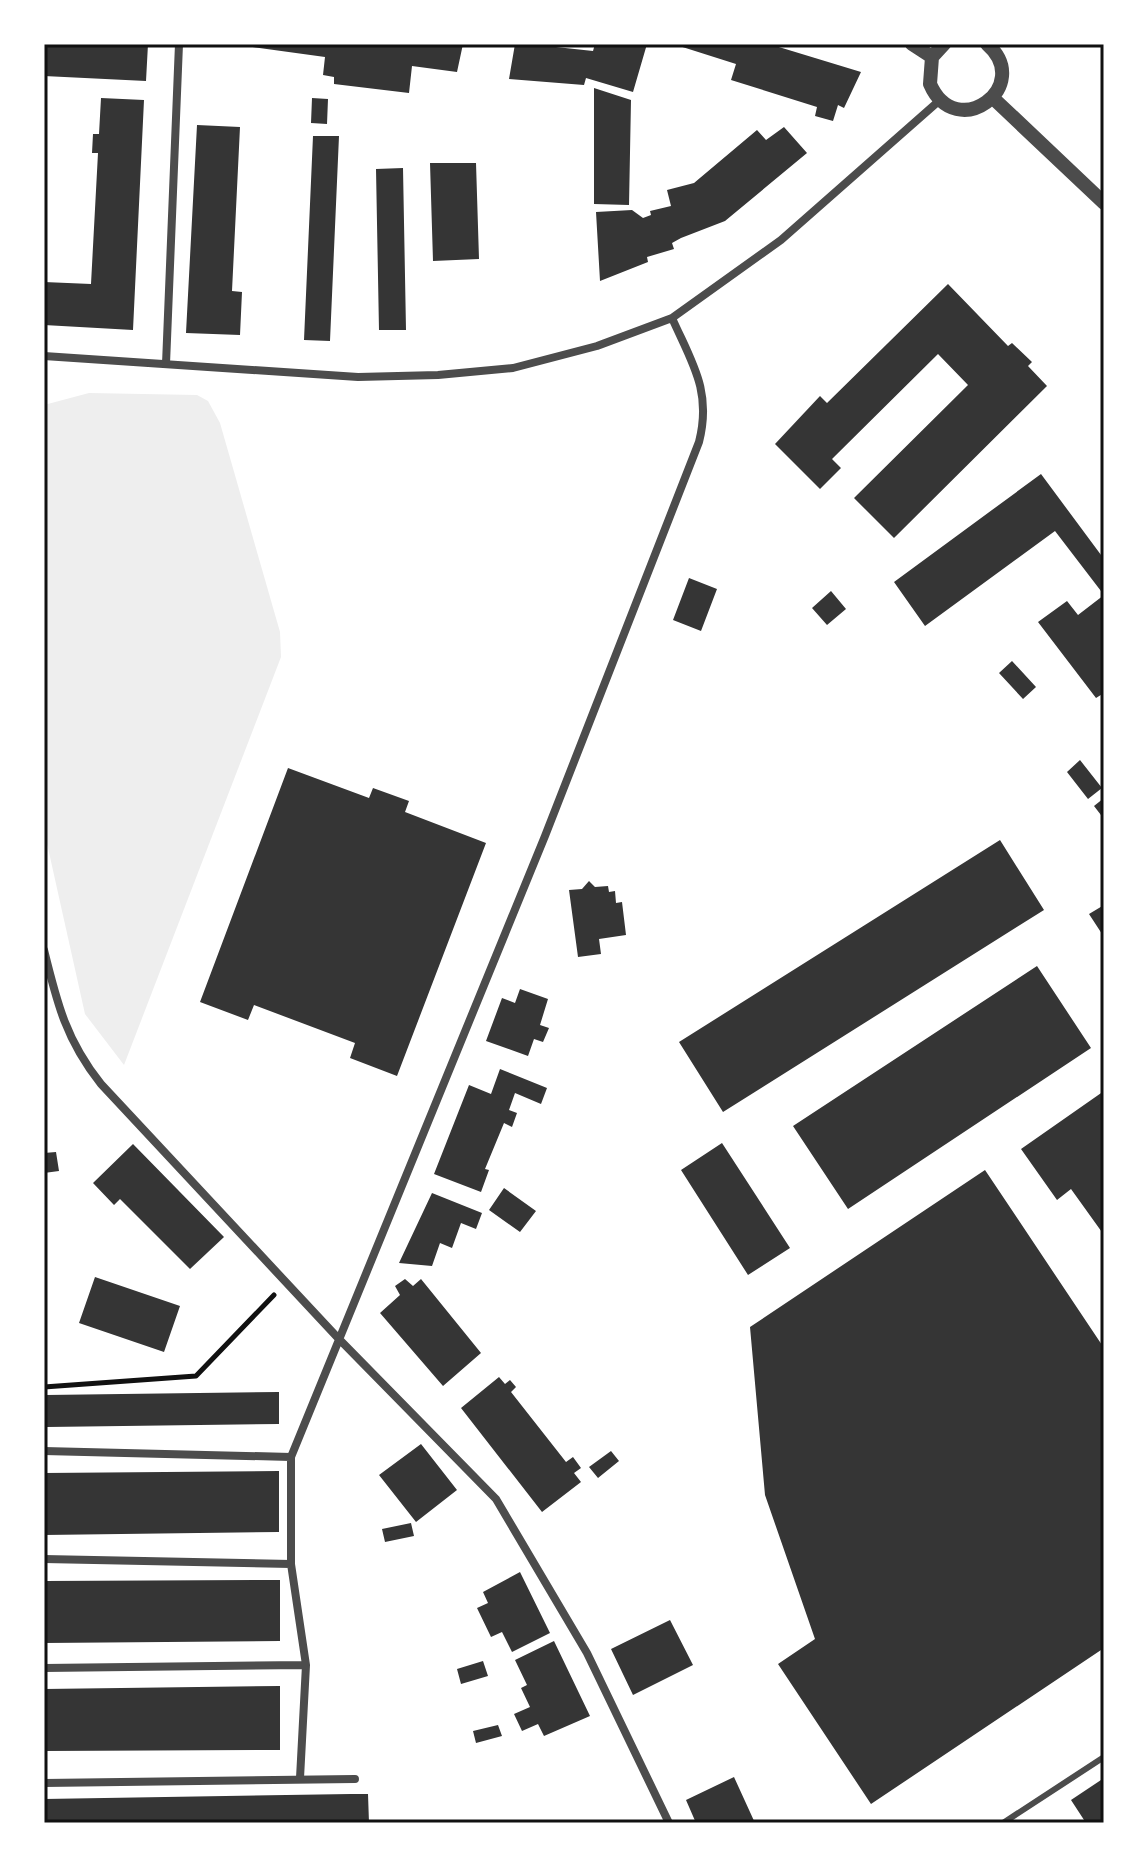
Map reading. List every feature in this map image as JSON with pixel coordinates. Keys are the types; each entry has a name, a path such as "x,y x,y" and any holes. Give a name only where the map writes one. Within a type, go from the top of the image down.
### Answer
{"street":[{"path":"166,364 179,44"},
{"path":"912,44 932,57"},
{"path":"944,44 932,57 928,75 940,100 966,110 993,98 1002,79 1002,68 992,46"},
{"path":"993,98 1104,203"},
{"path":"44,356 358,377 438,375 513,368 597,346 672,318 781,240 940,100"},
{"path":"300,1778 306,1665 291,1564 291,1457 545,836 699,442 704,422 702,384 672,318"},
{"path":"44,950 61,1016 84,1063 338,1338 496,1499 587,1653 669,1823"},
{"path":"44,1451 291,1457"},
{"path":"44,1559 291,1564"},
{"path":"44,1668 306,1665"},
{"path":"44,1783 355,1779"}],"lane":[{"path":"1003,1823 1104,1757"}],"path":[{"path":"44,1387 196,1376 286,1282"}],"shaded area":[{"path":"89,393 197,395 208,401 220,423 280,632 281,657 124,1065 85,1014 44,830 44,405"}],"building":[{"path":"44,44 148,44 146,81 44,76"},
{"path":"231,44 463,44 457,72 412,66 409,93 334,84 334,77 323,75 325,57"},
{"path":"515,44 554,44 556,47 593,51 595,44 647,44 633,92 586,78 584,85 509,79"},
{"path":"673,44 769,44 861,72 844,108 838,105 833,121 815,116 817,107 731,80 736,64"},
{"path":"594,88 631,100 629,205 594,204"},
{"path":"101,98 144,100 133,330 44,325 44,282 91,284 98,153 92,153 93,134 99,134"},
{"path":"312,98 328,99 327,124 311,123"},
{"path":"197,125 240,127 232,291 242,292 240,335 186,333"},
{"path":"784,127 807,153 725,221 681,238 672,243 674,249 647,257 648,262 600,281 596,212 632,210 643,218 651,215 650,211 671,206 667,190 694,183 757,130 766,140"},
{"path":"313,136 339,136 330,341 304,340"},
{"path":"430,163 476,163 479,259 433,261"},
{"path":"403,168 406,330 379,330 376,169"},
{"path":"948,284 1008,346 1012,343 1032,362 1028,366 1047,386 894,538 854,498 968,385 938,354 832,459 841,468 820,489 775,444 820,396 827,403"},
{"path":"1041,474 1104,559 1104,595 1055,531 925,626 894,582"},
{"path":"689,578 717,589 701,631 673,620"},
{"path":"831,591 846,609 827,625 812,608"},
{"path":"1104,595 1104,693 1096,698 1038,622 1067,601 1078,615"},
{"path":"1012,661 1036,687 1023,699 999,673"},
{"path":"1080,760 1102,788 1088,799 1067,772"},
{"path":"288,768 369,798 373,788 409,801 405,812 486,843 397,1076 350,1058 355,1043 254,1005 248,1020 200,1002"},
{"path":"1104,798 1104,819 1094,806"},
{"path":"1000,840 1044,910 723,1112 679,1042"},
{"path":"589,881 595,887 608,886 609,892 615,891 616,903 622,902 626,935 599,939 601,954 578,957 569,890 582,889"},
{"path":"1104,905 1104,937 1089,914"},
{"path":"1037,966 1091,1048 848,1209 793,1126"},
{"path":"520,989 548,999 540,1025 549,1028 543,1042 534,1039 528,1056 486,1041 502,998 515,1003"},
{"path":"500,1069 547,1088 541,1104 515,1093 509,1110 517,1113 512,1127 504,1123 485,1169 489,1170 481,1192 434,1174 469,1085 491,1094"},
{"path":"1104,1091 1104,1235 1071,1189 1057,1200 1021,1149"},
{"path":"722,1143 790,1248 748,1275 681,1170"},
{"path":"133,1144 224,1237 190,1269 120,1199 114,1205 93,1183"},
{"path":"56,1152 59,1171 44,1173 44,1153"},
{"path":"985,1170 1104,1348 1104,1648 871,1804 778,1664 815,1639 765,1495 750,1327"},
{"path":"504,1188 536,1211 520,1232 489,1210"},
{"path":"432,1193 482,1213 476,1229 461,1223 452,1248 440,1243 432,1266 399,1263"},
{"path":"95,1277 180,1306 164,1352 79,1323"},
{"path":"405,1279 413,1286 421,1279 481,1353 443,1386 380,1313 400,1295 395,1286"},
{"path":"499,1377 505,1384 510,1380 516,1387 511,1392 566,1462 573,1457 581,1468 574,1473 581,1482 542,1512 461,1408"},
{"path":"279,1392 279,1424 47,1427 46,1395"},
{"path":"421,1444 457,1490 416,1522 379,1475"},
{"path":"611,1451 619,1461 598,1478 589,1467"},
{"path":"279,1471 279,1532 44,1535 44,1473"},
{"path":"411,1523 414,1536 385,1542 382,1529"},
{"path":"520,1572 550,1633 512,1652 502,1632 491,1637 477,1608 488,1603 483,1592"},
{"path":"280,1580 280,1641 44,1643 44,1581"},
{"path":"670,1620 693,1665 633,1695 611,1649"},
{"path":"554,1641 590,1716 544,1736 538,1724 522,1731 514,1714 530,1707 521,1688 527,1685 515,1660"},
{"path":"483,1661 488,1676 461,1684 457,1669"},
{"path":"280,1686 280,1750 44,1751 44,1689"},
{"path":"498,1725 502,1736 476,1743 473,1731"},
{"path":"734,1777 755,1823 696,1823 686,1800"},
{"path":"1104,1778 1104,1823 1086,1823 1071,1800"},
{"path":"368,1794 369,1823 44,1823 44,1799"}]}
